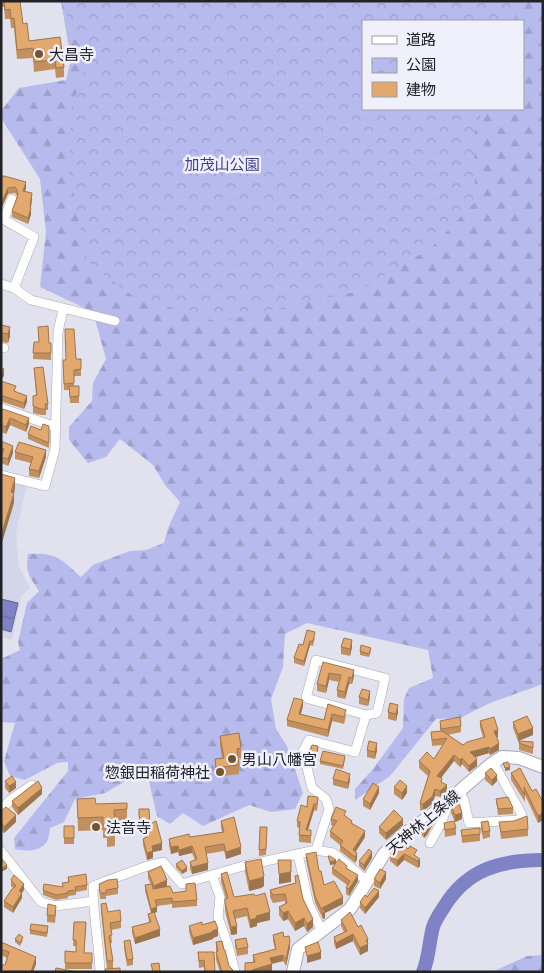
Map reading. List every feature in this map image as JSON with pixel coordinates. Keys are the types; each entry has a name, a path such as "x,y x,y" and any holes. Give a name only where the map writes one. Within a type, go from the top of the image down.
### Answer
{"main road":[{"name":"天神林上条線","path":"293,972 298,949 350,909 384,854 400,838 502,757 519,758 543,767"}],"street":[{"path":"12,199 2,218 34,237 14,288"},
{"path":"1,284 14,288 31,300 115,321"},
{"path":"1,475 45,486 55,449 58,332 63,309"},
{"path":"1,408 56,427"},
{"path":"316,660 385,678 377,713 366,715 306,698 316,660"},
{"path":"316,850 328,809 326,799 312,788 303,751 310,740 355,752 366,715"},
{"path":"430,843 454,796 464,800 469,823 519,820 522,815 497,769 491,764"},
{"path":"1,810 10,800 32,785"},
{"path":"100,972 93,886 147,866 163,862 182,884 243,866 316,850 333,853 367,880"},
{"path":"1,851 41,902 56,906 93,901"},
{"path":"298,854 310,905 322,931"},
{"path":"212,876 220,897 218,917 235,972"}],"shaded area":[{"path":"1,478 27,483 16,533 19,567 30,588 21,596 12,640 1,637"}],"green space":[{"path":"61,1 543,1 543,684 490,703 460,718 436,719 390,776 355,800 355,789 373,769 403,728 404,699 409,688 433,678 428,650 307,623 285,634 283,667 271,699 276,729 287,746 303,793 295,809 271,812 249,805 203,826 183,813 170,824 157,816 146,769 105,793 75,799 64,822 50,828 47,841 39,848 34,850 15,849 14,838 68,771 68,762 57,763 25,780 10,776 4,761 15,723 1,722 1,659 20,650 18,642 27,603 39,591 29,574 27,565 28,554 46,554 58,558 81,577 93,565 130,551 146,550 164,543 168,528 180,502 165,485 153,465 120,439 106,457 88,463 69,440 69,427 92,401 93,383 106,359 93,312 40,287 46,232 40,179 1,118 1,111 19,88 66,80 71,60"},
{"name":"加茂山公園","path":"61,1 522,1 515,20 362,20 362,110 483,110 474,133 475,202 431,248 359,291 218,322 133,296 87,262 69,171 71,110 87,59"},
{"path":"543,955 543,972 492,972 527,956"}],"water":[{"path":"1,599 18,603 11,632 1,629"}],"building":[{"path":"4,1 20,1 23,24 27,23 29,41 60,37 64,67 56,68 55,60 34,62 33,48 17,50 14,18 11,19 10,9 5,10"},
{"path":"2,176 26,182 23,191 32,193 28,218 12,211 18,195 15,187 8,188 1,203"},
{"path":"1,325 10,327 8,334 1,333"},
{"path":"48,326 51,353 33,353 34,342 39,342 38,327"},
{"path":"65,329 74,329 76,359 81,359 81,369 74,370 74,383 64,384 63,360 66,360"},
{"path":"43,367 48,404 45,404 46,409 33,406 33,396 37,395 34,368"},
{"path":"1,381 16,386 14,391 27,396 24,403 1,396"},
{"path":"69,386 79,386 79,396 70,397"},
{"path":"3,409 29,418 26,425 10,418 6,427 1,425 1,412"},
{"path":"43,424 49,426 49,443 28,434 31,426 41,430"},
{"path":"1,441 13,446 8,459 1,457 4,449 1,448"},
{"path":"19,442 46,450 39,471 29,469 33,457 15,452"},
{"path":"1,474 15,478 11,492 14,493 1,536"},
{"path":"307,630 315,632 304,661 294,658 299,644 303,645"},
{"path":"344,638 352,640 350,649 341,647"},
{"path":"361,645 371,648 369,654 360,651"},
{"path":"323,662 354,670 352,678 349,677 345,692 337,690 341,675 329,673 326,686 317,684"},
{"path":"362,689 370,691 368,700 359,697"},
{"path":"294,698 303,700 299,714 324,720 328,704 346,710 344,717 332,714 328,730 287,720"},
{"path":"390,703 398,705 396,714 388,712"},
{"path":"527,716 533,728 518,734 513,722"},
{"path":"460,717 461,726 441,729 440,721"},
{"path":"494,717 498,730 494,731 499,743 490,749 489,747 470,752 477,759 469,766 462,758 460,760 454,755 437,776 442,778 441,782 447,785 440,791 435,789 432,797 423,804 420,803 430,771 419,761 427,752 434,759 447,738 432,740 431,732 442,731 463,745 485,737 480,721"},
{"path":"239,733 241,748 237,749 239,765 216,768 215,759 224,758 220,736"},
{"path":"369,741 377,743 375,752 367,750"},
{"path":"519,741 533,742 533,748 519,743"},
{"path":"312,745 318,746 317,753 310,752"},
{"path":"323,751 345,756 343,766 320,761"},
{"path":"508,762 510,767 505,768 503,763"},
{"path":"491,768 497,775 492,780 485,773"},
{"path":"520,768 532,791 536,789 543,802 543,813 538,816 524,787 525,795 511,773"},
{"path":"336,769 350,774 348,783 333,779"},
{"path":"12,776 16,782 9,786 5,781"},
{"path":"400,780 407,786 402,793 394,787"},
{"path":"38,781 42,788 18,808 12,801"},
{"path":"373,783 379,787 370,804 363,799"},
{"path":"308,796 318,797 306,830 311,830 311,836 299,835 300,822 297,821 301,805 307,807"},
{"path":"508,797 513,808 498,809 496,799"},
{"path":"95,798 96,804 127,803 127,809 114,810 115,833 107,833 107,825 103,825 103,817 78,818 77,799"},
{"path":"458,802 462,813 455,815 451,806"},
{"path":"6,807 16,815 4,827 1,823 1,811"},
{"path":"336,807 346,811 344,815 352,821 351,823 365,831 353,850 357,853 355,857 340,845 343,841 330,831 337,821 331,819"},
{"path":"139,809 149,809 150,824 156,821 162,843 152,846 153,851 147,853 143,839 147,837 139,816"},
{"path":"394,810 403,819 386,833 379,827"},
{"path":"527,816 528,829 501,832 499,822 514,821"},
{"path":"234,817 241,847 226,852 224,844 205,847 208,863 192,867 190,862 197,859 192,846 179,850 178,846 171,847 169,839 189,834 190,837 224,832 221,821"},
{"path":"433,818 427,829 424,831 420,826"},
{"path":"454,821 456,828 445,830 444,823"},
{"path":"488,821 490,831 483,832 481,822"},
{"path":"64,826 74,826 74,838 64,838"},
{"path":"260,827 267,827 266,849 259,850"},
{"path":"480,828 480,834 462,836 461,830"},
{"path":"400,842 408,849 410,846 417,850 414,855 420,859 418,861 404,854 397,861 390,854"},
{"path":"369,849 372,852 364,865 359,861"},
{"path":"316,852 319,871 321,871 324,885 334,881 343,897 322,908 325,912 323,913 315,896 306,854"},
{"path":"328,856 330,856 336,860 330,862"},
{"path":"1,858 7,865 1,869"},
{"path":"261,859 264,876 249,881 245,862"},
{"path":"339,859 347,866 346,868 358,875 349,889 346,888 350,881 332,868"},
{"path":"182,860 187,867 182,871 176,864"},
{"path":"278,860 291,860 291,872 279,874"},
{"path":"161,866 167,880 154,886 148,872"},
{"path":"380,869 386,872 380,883 374,879"},
{"path":"227,872 234,897 254,894 255,896 265,893 270,912 250,920 247,908 233,911 237,926 231,927 225,903 225,899 228,898 221,874"},
{"path":"86,874 87,885 75,887 76,890 68,891 68,893 56,895 43,890 44,884 63,887 62,883 69,882 68,877"},
{"path":"14,875 24,884 19,891 22,893 13,907 4,901 16,886 11,880"},
{"path":"298,875 303,899 313,919 307,924 304,918 295,923 288,911 283,913 279,907 287,903 285,894 273,895 270,890 296,883 295,876"},
{"path":"117,879 118,888 106,890 106,893 100,893 99,884"},
{"path":"195,883 197,900 172,902 172,898 155,900 157,907 151,909 145,885 152,884 153,889 170,886 173,893 186,891 186,884"},
{"path":"374,888 379,891 365,908 360,902"},
{"path":"106,903 108,912 120,910 121,921 110,923 112,935 109,936 113,961 107,961 101,904"},
{"path":"48,904 56,906 55,916 47,915"},
{"path":"154,912 160,929 135,938 132,927 151,922 148,914"},
{"path":"350,912 358,927 361,925 368,939 366,940 368,944 360,948 353,934 336,943 334,937 347,931 341,920"},
{"path":"215,921 218,929 193,938 189,926"},
{"path":"74,922 86,922 84,953 92,953 92,963 65,963 65,951 76,952 76,940 73,940"},
{"path":"31,924 48,926 47,933 30,930"},
{"path":"283,932 284,937 289,936 290,941 286,959 283,955 270,958 272,964 252,970 252,972 245,972 245,963 255,962 253,955 276,949 273,935"},
{"path":"19,934 23,937 20,943 15,939"},
{"path":"246,938 248,947 237,949 235,940"},
{"path":"130,940 133,959 127,960 124,941"},
{"path":"222,941 229,966 233,970 230,972 222,972 216,952 218,951 216,942"},
{"path":"1,942 36,957 31,972 1,972 1,965 5,965 9,952 1,949"},
{"path":"318,942 321,952 307,956 305,947"},
{"path":"198,952 214,952 215,972 205,972 204,960 199,961"},
{"path":"159,963 160,972 153,972 151,964"},
{"path":"56,968 77,972 55,972"},
{"path":"120,968 120,972 106,972 105,969"}],"waterway":[{"path":"423,972 435,922 453,894 463,884 474,875 499,865 528,860 543,860"}],"place":[{"name":"大昌寺","path":"39,54"},
{"name":"男山八幡宮","path":"232,759"},
{"name":"惣銀田稲荷神社","path":"220,772"},
{"name":"法音寺","path":"96,827"}]}
